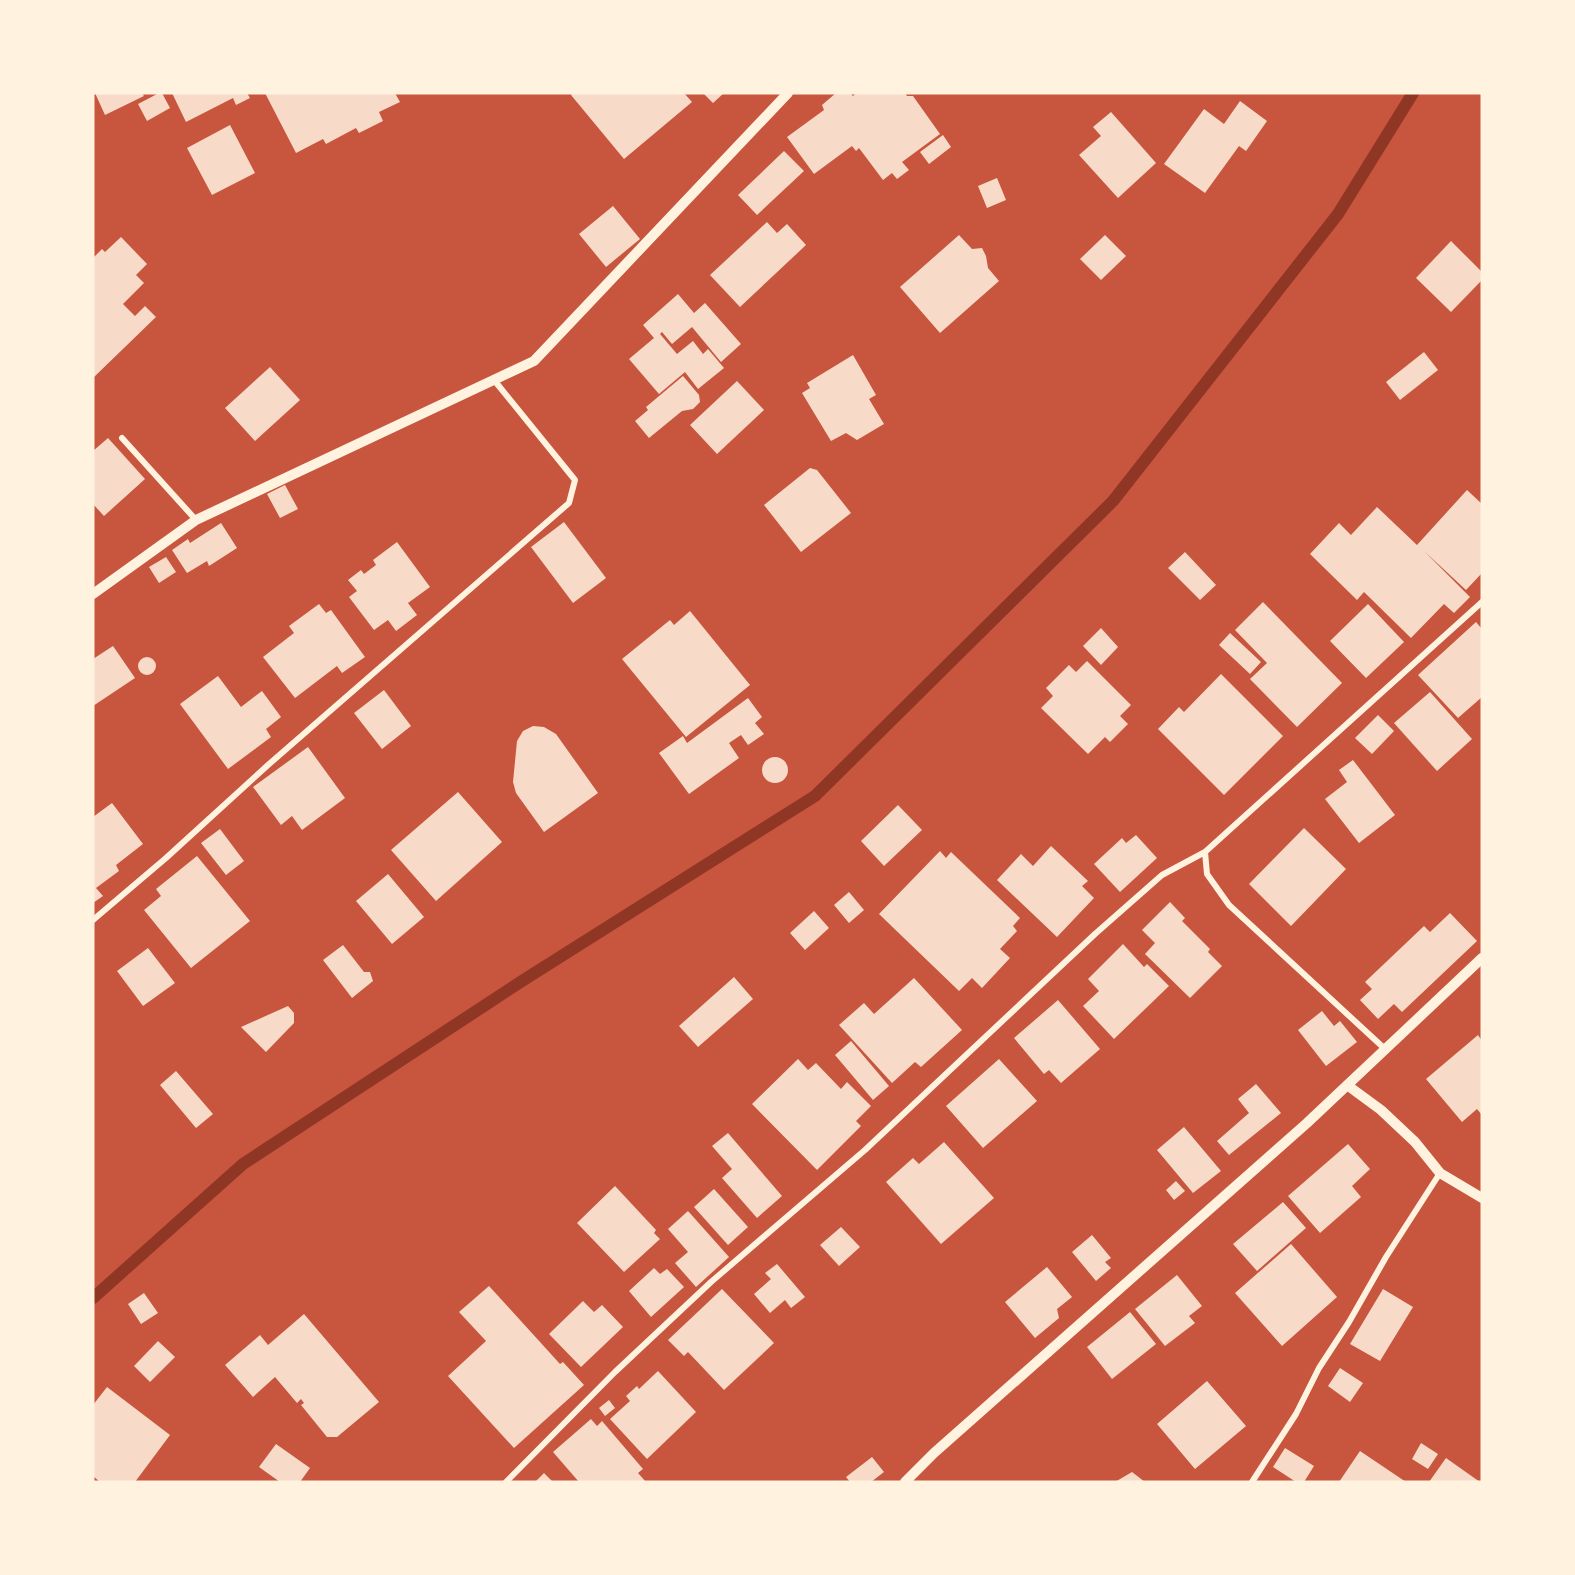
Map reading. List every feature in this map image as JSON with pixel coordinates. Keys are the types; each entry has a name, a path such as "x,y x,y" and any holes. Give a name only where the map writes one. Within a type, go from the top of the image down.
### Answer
{"street":[{"path":"93,594 196,520 534,362 788,93"},
{"path":"93,920 569,503 575,480 494,380"},
{"path":"122,438 196,520"},
{"path":"506,1482 615,1372 711,1282 864,1150 1095,934 1162,875 1205,852 1482,602"},
{"path":"1205,852 1207,874 1229,905 1384,1048"},
{"path":"905,1482 934,1453 1347,1085 1482,958"},
{"path":"1347,1085 1381,1110 1407,1134 1440,1173 1482,1198"},
{"path":"1252,1482 1296,1414 1319,1368 1349,1322 1386,1257 1440,1173"}],"building":[{"path":"95,93 142,93 144,96 105,115"},
{"path":"162,93 170,108 147,121 138,104"},
{"path":"172,93 247,93 250,98 236,105 233,98 186,122"},
{"path":"265,93 395,93 400,102 379,112 383,121 359,133 356,128 326,144 323,139 296,153"},
{"path":"573,93 684,93 692,102 624,159 571,95"},
{"path":"703,93 724,93 713,103"},
{"path":"836,93 850,93 853,96 856,93 905,93 907,96 913,96 940,134 902,162 909,170 897,179 892,173 883,180 859,148 856,151 852,146 814,174 787,137 824,110 822,105"},
{"path":"1240,101 1267,121 1246,151 1239,146 1205,193 1164,164 1204,109 1224,124"},
{"path":"1111,112 1156,163 1118,198 1079,155 1101,136 1093,127"},
{"path":"230,125 255,173 212,195 187,148"},
{"path":"943,135 951,147 929,164 920,152"},
{"path":"784,151 804,171 757,215 738,195"},
{"path":"997,178 1006,200 987,208 978,186"},
{"path":"613,206 640,239 606,267 579,234"},
{"path":"767,222 777,233 787,224 806,245 740,307 710,275"},
{"path":"959,235 972,249 982,248 988,268 999,281 940,333 900,287"},
{"path":"1105,235 1126,256 1101,280 1080,259"},
{"path":"121,237 147,264 136,275 144,283 123,304 135,316 145,306 156,317 93,378 93,258 102,249 105,252"},
{"path":"1451,241 1482,272 1482,280 1451,312 1416,278"},
{"path":"678,294 694,313 705,303 741,344 721,362 692,327 672,344 662,332 660,334 677,354 693,341 703,354 708,349 724,368 698,389 685,372 659,394 629,359 654,338 643,325"},
{"path":"1424,352 1438,370 1400,400 1386,382"},
{"path":"853,355 876,395 869,399 884,424 857,440 846,433 831,441 802,393 810,388 807,383"},
{"path":"270,367 300,400 255,441 225,408"},
{"path":"683,376 699,395 700,402 693,409 682,411 649,438 635,421 648,410 646,407"},
{"path":"737,381 764,410 717,454 690,425"},
{"path":"108,438 145,479 104,516 93,504 93,451"},
{"path":"810,468 817,470 851,513 801,552 764,505"},
{"path":"285,485 298,509 280,518 267,494"},
{"path":"1467,490 1482,504 1482,573 1466,590 1424,551 1470,597 1454,613 1444,604 1411,638 1364,592 1357,600 1310,554 1339,523 1351,535 1377,507 1417,545"},
{"path":"564,522 606,578 573,603 531,547"},
{"path":"221,523 237,548 209,566 207,561 187,573 172,550 188,539 190,543"},
{"path":"397,542 430,587 408,603 417,615 396,631 388,620 374,630 349,597 357,591 348,580 361,570 364,574 376,565 373,560"},
{"path":"1185,552 1216,585 1200,600 1168,568"},
{"path":"166,557 176,572 159,583 149,567"},
{"path":"1263,602 1342,683 1297,727 1250,679 1267,663 1235,630"},
{"path":"319,604 326,613 331,610 365,657 342,673 337,666 295,698 263,657 294,633 289,626"},
{"path":"1368,604 1404,642 1366,678 1330,641"},
{"path":"690,611 750,685 686,737 622,659 670,620 674,625"},
{"path":"1476,622 1482,629 1482,697 1458,718 1418,675"},
{"path":"1101,628 1118,647 1101,665 1083,646"},
{"path":"1230,633 1261,662 1250,674 1219,645"},
{"path":"113,646 135,678 93,706 93,659"},
{"path":"143,657 151,657 156,662 154,673 143,675 138,670 138,662"},
{"path":"1087,661 1131,705 1120,716 1128,724 1110,742 1105,737 1088,754 1041,708 1053,696 1046,688 1069,665 1076,672"},
{"path":"1221,674 1283,736 1224,795 1158,729 1179,707 1184,712"},
{"path":"218,676 241,707 262,691 281,717 266,729 271,737 228,769 180,704"},
{"path":"384,690 411,726 382,749 354,713"},
{"path":"1430,692 1472,739 1437,771 1394,723"},
{"path":"748,698 762,717 755,723 764,734 748,745 741,735 729,743 739,758 689,794 659,753 683,736 687,743"},
{"path":"1378,715 1394,731 1372,754 1355,738"},
{"path":"533,726 544,727 556,734 598,793 544,832 516,793 513,782 517,741 523,731"},
{"path":"308,747 345,798 302,830 292,816 281,825 253,787"},
{"path":"775,757 784,761 788,770 784,779 775,783 766,779 762,770 766,761"},
{"path":"1353,760 1395,815 1359,843 1325,799 1347,782 1339,770"},
{"path":"458,792 502,842 436,901 391,850"},
{"path":"112,803 143,844 116,865 119,871 96,888 103,896 93,903 93,817"},
{"path":"898,805 922,830 884,866 861,841"},
{"path":"1304,828 1346,869 1291,926 1249,884"},
{"path":"220,829 244,861 226,875 201,843"},
{"path":"1136,835 1157,858 1120,892 1094,864 1122,838 1126,843"},
{"path":"1051,846 1088,881 1082,886 1094,898 1057,937 997,880 1021,854 1033,866"},
{"path":"940,851 946,858 951,852 1020,918 1013,926 1017,931 1000,949 1010,958 982,988 972,978 959,991 879,914"},
{"path":"197,856 250,921 191,968 144,910 161,896 156,889"},
{"path":"388,874 424,917 392,944 356,901"},
{"path":"849,892 864,910 849,923 834,905"},
{"path":"1170,902 1185,918 1182,921 1210,949 1208,952 1222,966 1190,998 1145,954 1155,943 1142,930"},
{"path":"814,911 829,928 805,950 790,933"},
{"path":"1450,913 1477,941 1402,1012 1394,1004 1378,1019 1360,1000 1372,989 1365,982 1424,926 1430,932"},
{"path":"1123,944 1144,967 1147,964 1169,986 1114,1039 1083,1006 1099,991 1088,979"},
{"path":"343,945 364,972 370,972 373,981 352,998 323,960"},
{"path":"148,948 175,983 143,1006 117,971"},
{"path":"734,977 753,999 698,1047 679,1026"},
{"path":"914,978 962,1030 921,1067 915,1062 892,1083 839,1025 864,1003 874,1014"},
{"path":"1058,1000 1100,1049 1061,1083 1049,1070 1044,1074 1014,1038"},
{"path":"288,1006 294,1013 294,1023 266,1052 241,1027"},
{"path":"1322,1011 1334,1026 1340,1021 1357,1042 1326,1066 1298,1030"},
{"path":"1478,1035 1482,1041 1482,1115 1477,1109 1462,1122 1426,1079"},
{"path":"851,1041 889,1086 873,1100 835,1055"},
{"path":"798,1059 808,1070 816,1063 841,1089 847,1082 871,1106 856,1121 861,1126 817,1170 752,1104"},
{"path":"999,1059 1037,1101 983,1148 946,1106"},
{"path":"176,1071 213,1114 196,1128 160,1085"},
{"path":"1256,1084 1281,1113 1229,1155 1217,1141 1249,1113 1238,1099"},
{"path":"1184,1127 1221,1171 1193,1193 1157,1150"},
{"path":"728,1133 782,1196 757,1218 722,1178 732,1169 712,1146"},
{"path":"944,1142 994,1198 941,1244 886,1182 913,1158 919,1164"},
{"path":"1348,1144 1370,1169 1352,1186 1361,1197 1320,1233 1288,1196"},
{"path":"1176,1181 1185,1191 1174,1200 1166,1190"},
{"path":"615,1186 656,1230 654,1233 660,1239 624,1272 577,1223"},
{"path":"714,1189 748,1227 728,1245 694,1207"},
{"path":"1283,1202 1306,1228 1257,1271 1233,1244"},
{"path":"688,1211 729,1257 696,1287 675,1263 688,1252 668,1229"},
{"path":"841,1227 860,1247 839,1266 820,1245"},
{"path":"1092,1235 1111,1258 1105,1262 1111,1268 1096,1281 1072,1252"},
{"path":"1291,1244 1337,1297 1282,1346 1235,1293"},
{"path":"777,1264 805,1297 791,1308 785,1300 770,1313 754,1294 771,1279 765,1273"},
{"path":"1047,1267 1072,1297 1057,1309 1059,1318 1035,1338 1005,1302"},
{"path":"654,1268 660,1274 667,1269 684,1287 651,1317 629,1291"},
{"path":"1177,1275 1202,1306 1189,1316 1195,1323 1165,1346 1135,1309"},
{"path":"489,1286 560,1364 563,1362 584,1385 514,1448 448,1376 486,1341 459,1312"},
{"path":"722,1289 774,1343 724,1390 688,1352 684,1356 668,1340"},
{"path":"1383,1289 1413,1307 1380,1361 1350,1344"},
{"path":"144,1293 158,1313 141,1324 128,1304"},
{"path":"583,1301 594,1312 602,1305 623,1327 581,1367 549,1334"},
{"path":"1130,1312 1156,1344 1112,1379 1087,1347"},
{"path":"304,1314 379,1402 337,1437 327,1437 301,1405 304,1403 301,1399 297,1403 275,1377 253,1397 225,1365 260,1335 268,1345"},
{"path":"158,1341 175,1357 150,1382 134,1366"},
{"path":"1340,1368 1363,1383 1350,1402 1328,1386"},
{"path":"658,1371 696,1412 647,1459 610,1419 630,1401 626,1396 637,1386 639,1389"},
{"path":"1207,1381 1246,1426 1195,1469 1157,1424"},
{"path":"107,1387 170,1435 135,1482 100,1482 93,1476 93,1405"},
{"path":"609,1400 615,1408 605,1416 599,1408"},
{"path":"591,1419 597,1426 602,1421 643,1469 638,1473 646,1482 579,1482 553,1452"},
{"path":"1421,1443 1438,1454 1428,1469 1412,1459"},
{"path":"276,1444 310,1468 300,1482 280,1482 259,1467"},
{"path":"1285,1448 1314,1466 1304,1482 1296,1482 1273,1467"},
{"path":"1360,1451 1406,1482 1339,1482"},
{"path":"872,1457 884,1472 871,1482 850,1482 846,1477"},
{"path":"1446,1458 1480,1482 1429,1482"},
{"path":"1132,1472 1145,1482 1115,1482"},
{"path":"544,1473 553,1482 535,1482"}],"waterway":[{"path":"93,1298 243,1164 522,981 815,796 1113,501 1338,214 1413,93"}]}
